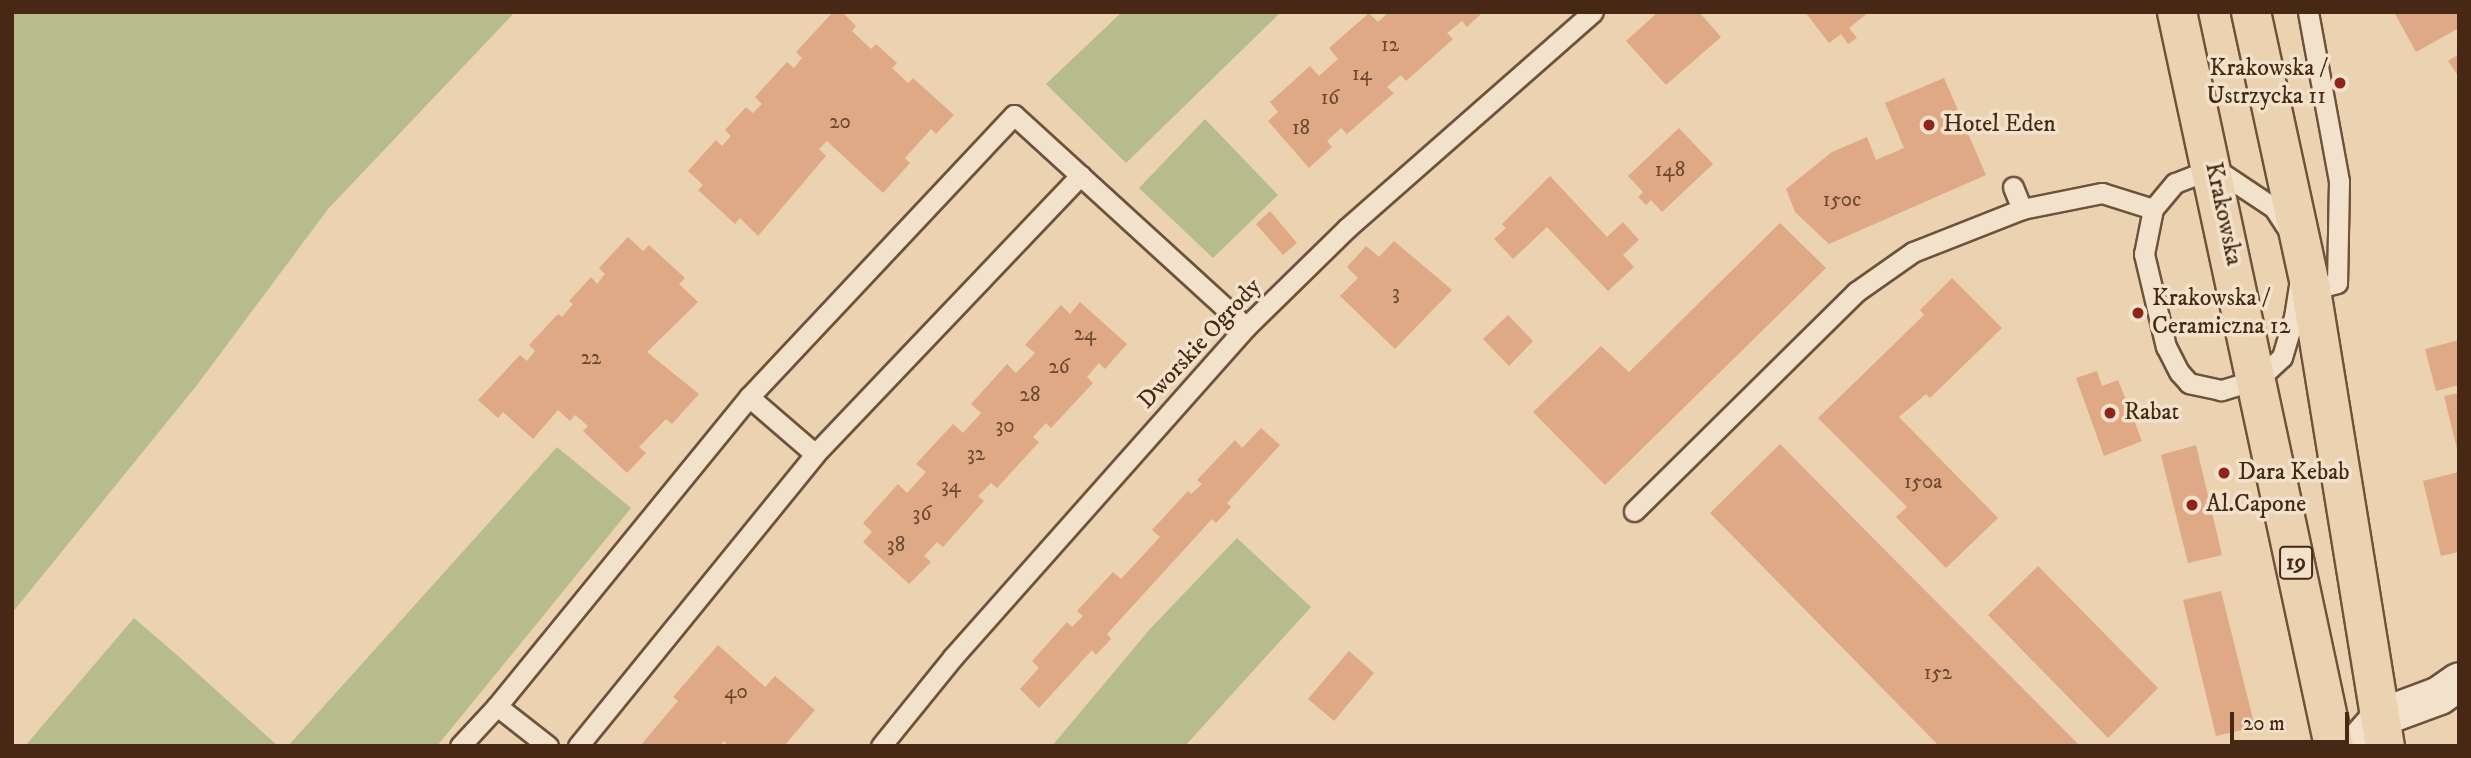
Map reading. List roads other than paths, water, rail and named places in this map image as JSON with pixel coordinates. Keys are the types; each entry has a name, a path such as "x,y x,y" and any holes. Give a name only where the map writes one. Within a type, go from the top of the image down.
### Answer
{"main road":[{"name":"Krakowska","path":"2177,12 2214,168 2334,746"},
{"name":"19","path":"2251,12 2317,276 2383,732"}],"street":[{"path":"2355,746 2383,732 2459,681"}],"lane":[{"name":"Dworskie Ogrody","path":"881,746 953,657 1246,327 1347,228 1593,12"},
{"path":"2308,12 2337,159 2317,276 2294,317 2282,357 2258,379 2221,390 2189,383 2179,372 2166,347 2144,254 2153,209 2175,183 2214,168 2274,208 2317,276"},
{"path":"460,746 497,706 749,397 1014,115 1246,327"},
{"path":"578,746 815,454 1081,175"},
{"path":"2013,187 2022,209"},
{"path":"1634,511 1856,292 1913,252 2022,209 2102,193 2153,209"},
{"path":"749,397 815,454"},
{"path":"497,706 548,746"}],"place":[{"name":"Krakowska / Ustrzycka 11","path":"2340,83"},
{"name":"Hotel Eden","path":"1929,125"},
{"name":"Krakowska / Ceramiczna 12","path":"2138,313"},
{"name":"Rabat","path":"2110,413"},
{"name":"Dara Kebab","path":"2224,473"},
{"name":"Al.Capone","path":"2192,505"}]}
